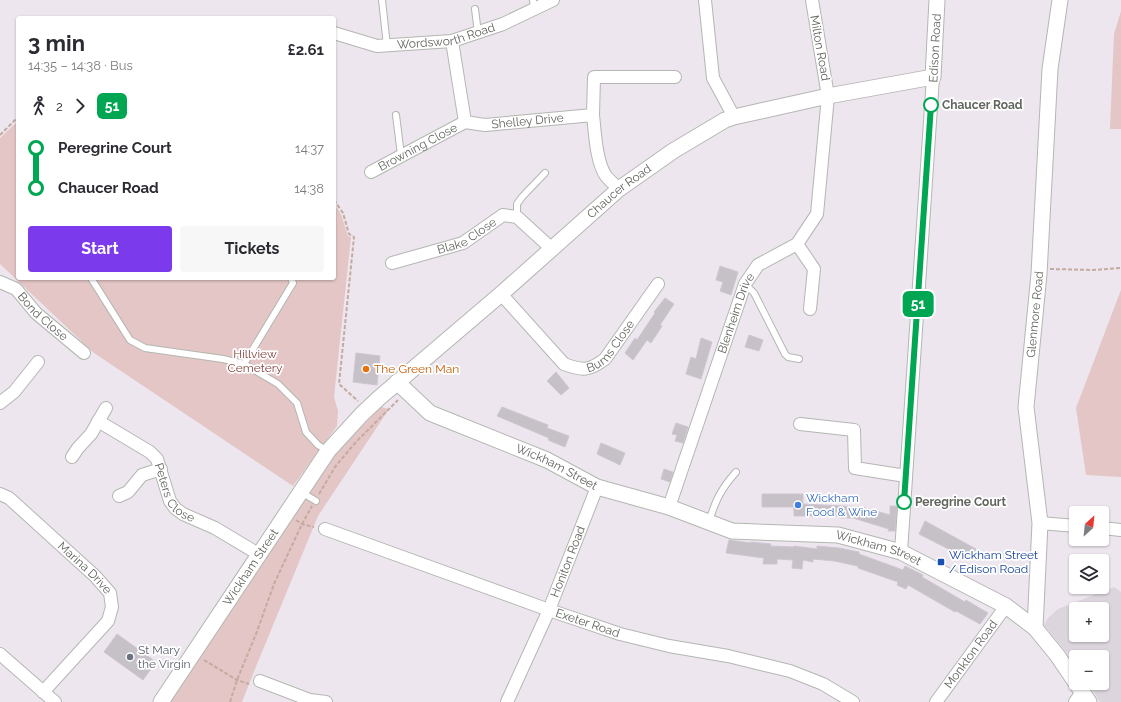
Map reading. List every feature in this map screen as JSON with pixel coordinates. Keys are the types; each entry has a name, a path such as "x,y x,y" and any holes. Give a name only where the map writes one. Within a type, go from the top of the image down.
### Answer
{"street":[{"name":"Wordsworth Road","path":"336,38 377,46 452,41 503,24 534,4 553,0"},
{"path":"705,0 713,78 734,117"},
{"name":"Milton Road","path":"812,0 828,96"},
{"name":"Edison Road","path":"901,552 938,0"},
{"name":"Glenmore Road","path":"1035,628 1040,523 1026,406 1040,268 1050,69 1060,0"},
{"path":"452,41 465,122"},
{"path":"619,189 606,176 597,149 592,115 594,77 675,77"},
{"name":"Chaucer Road","path":"402,387 501,294 619,189 673,151 725,120 828,96 933,77"},
{"name":"Blenheim Drive","path":"669,507 746,284 758,265 797,244 818,214 828,96"},
{"name":"Shelley Drive","path":"465,122 486,124 592,115"},
{"name":"Browning Close","path":"371,172 465,122"},
{"name":"Blake Close","path":"392,263 463,243 504,215 517,216"},
{"path":"517,216 552,249"},
{"path":"797,244 814,269 810,309"},
{"name":"Bond Close","path":"0,282 16,289 36,313 84,353"},
{"name":"Burns Close","path":"501,294 564,364 578,369 594,367 604,359 658,284"},
{"path":"0,404 14,392 38,362"},
{"name":"Wickham Street","path":"161,702 328,451 362,414 402,387 430,413 547,460 597,487 669,507 732,531 838,535 901,552 1006,606 1035,628 1057,655 1082,699"},
{"path":"72,457 91,434 106,408"},
{"name":"Peters Close","path":"98,421 150,452 157,459 170,501 175,508 184,514 215,528 260,555"},
{"path":"800,424 854,430 855,468 906,476"},
{"path":"119,496 128,492 142,476 153,470 161,469"},
{"name":"Honiton Road","path":"507,702 549,610 597,487"},
{"name":"Marina Drive","path":"0,494 9,498 95,576 110,593 112,607 108,621 43,692"},
{"path":"1040,523 1069,525"},
{"name":"Exeter Road","path":"325,529 620,634 669,646 728,656 790,671 823,684 853,702"},
{"path":"1109,529 1121,530"},
{"name":"Monkton Road","path":"936,702 1006,606"},
{"path":"0,654 55,702"},
{"path":"260,681 310,700 326,702"}],"lane":[{"path":"382,0 387,46"},
{"path":"476,9 478,33"},
{"path":"396,115 401,156"},
{"path":"517,216 517,204 528,189 545,173"},
{"path":"92,280 130,340 145,348 223,359 244,364 278,384 297,403 306,432 318,444 328,451"},
{"path":"244,364 293,283 292,280"},
{"path":"746,284 754,293 785,354 788,357 799,359"},
{"path":"709,522 713,508 722,488 736,472"},
{"path":"301,492 316,500"}],"path":[{"path":"0,135 16,119"},
{"path":"336,203 343,212 349,234 354,237 339,384 362,404"},
{"path":"1040,268 1093,270 1121,268"},
{"path":"230,702 274,584 302,524 335,467 402,387"},
{"path":"307,525 312,526"},
{"path":"194,654 237,680 249,684 260,681"}],"shaded area":[{"path":"1114,587 1121,592 1121,702 1100,702 1092,690 1109,690 1109,650 1069,650 1069,655 1044,625 1048,618 1058,609 1069,605 1069,642 1109,642 1109,602 1076,602 1096,594 1109,594 1109,589"}],"green space":[{"path":"1121,11 1121,129 1110,129 1114,34"},
{"name":"Hillview Cemetery","path":"16,123 16,279 0,264 0,138"},
{"name":"Hillview Cemetery","path":"336,207 341,214 348,236 351,237 334,397 338,411 337,426 293,486 94,353 17,280 336,280"},
{"path":"1121,290 1121,477 1086,475 1076,408"},
{"path":"381,407 389,409 318,516 242,702 169,702 337,452"}],"building":[{"path":"720,266 738,272 731,295 720,291 723,282 716,280"},
{"path":"665,298 674,304 660,325 662,326 651,343 647,340 633,360 625,353 635,338 637,340 655,313 654,312"},
{"path":"749,335 763,340 759,351 745,347"},
{"path":"701,338 712,342 701,379 686,374 691,357 696,359"},
{"name":"The Green Man","path":"356,353 380,356 377,385 353,382"},
{"path":"556,372 569,388 561,395 547,381"},
{"path":"502,407 548,425 547,428 569,436 565,447 548,440 549,438 497,416"},
{"path":"676,423 688,427 683,443 675,441 677,435 672,434"},
{"path":"601,443 625,453 620,465 597,454"},
{"path":"664,469 673,472 670,482 661,479"},
{"path":"762,494 803,494 803,504 862,507 890,515 890,506 897,506 895,531 888,531 889,529 853,518 840,518 840,516 794,516 794,507 762,507"},
{"path":"925,521 976,549 970,560 919,534"},
{"path":"729,540 771,544 770,546 794,546 817,549 817,546 859,552 859,554 903,570 905,566 923,575 922,577 965,602 966,600 988,613 980,624 956,611 955,612 908,585 906,589 897,585 898,582 858,568 858,566 834,561 813,559 813,562 803,560 802,569 792,568 793,560 777,559 777,564 763,564 764,558 726,553"},
{"name":"St Mary the Virgin","path":"117,634 156,662 143,680 104,652"}],"bus line":[{"name":"51","path":"904,502 931,105"}],"place":[{"name":"Chaucer Road","path":"931,105"},
{"name":"The Green Man","path":"366,369"},
{"name":"Peregrine Court","path":"904,502"},
{"name":"Wickham Food & Wine","path":"798,505"},
{"name":"Wickham Street / Edison Road","path":"941,562"},
{"name":"St Mary the Virgin","path":"130,657"}]}
